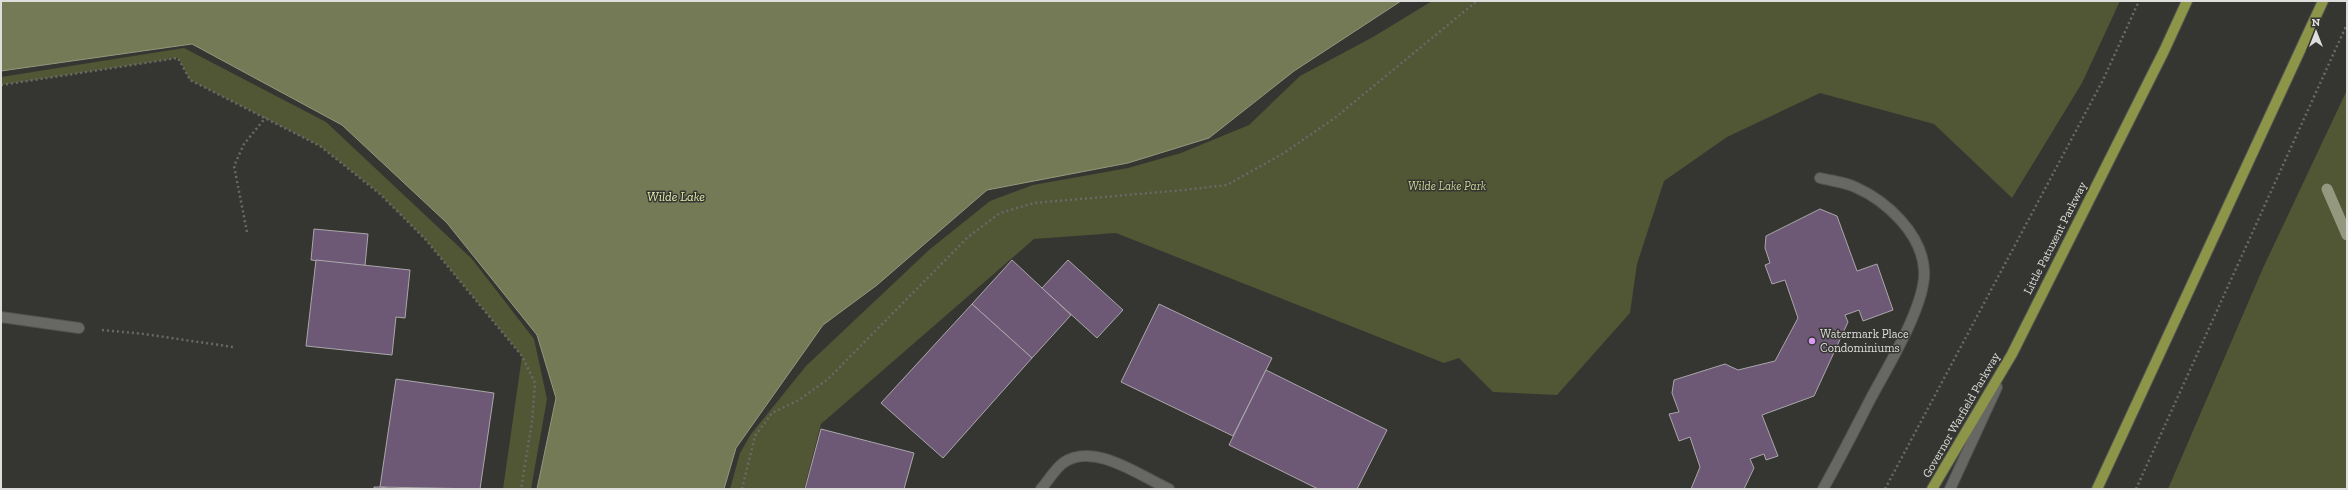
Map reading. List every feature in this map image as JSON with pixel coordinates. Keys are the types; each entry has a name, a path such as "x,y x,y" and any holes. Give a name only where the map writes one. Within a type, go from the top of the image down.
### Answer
{"main road":[{"name":"Little Patuxent Parkway","path":"2012,354 2164,51 2187,1"},
{"path":"2096,489 2323,1"},
{"name":"Governor Warfield Parkway","path":"1932,489 2012,354"}],"street":[{"path":"1820,178 1855,187 1877,200 1899,219 1918,244 1924,271 1919,298 1909,327 1823,489"},
{"path":"1,317 79,328"},
{"name":"Little Patuxent Parkway","path":"1950,489 2012,354"},
{"path":"1041,489 1063,463 1083,455 1100,456 1168,489"}],"path":[{"path":"742,489 755,436 772,413 799,400 828,379 968,237 1000,213 1034,203 1227,185 1284,153 1336,117 1477,1"},
{"path":"1885,489 2103,80 2140,1"},
{"path":"2136,489 2347,24"},
{"path":"1,85 178,58 190,80 266,117 320,146 380,194 426,240 522,356 535,383 532,422 521,489"},
{"path":"247,232 234,166 244,144 266,117"},
{"path":"79,328 144,334 233,347"}],"green space":[{"name":"Wilde Lake Park","path":"1432,1 2120,1 2082,83 2012,198 1934,124 1820,93 1727,137 1664,181 1637,264 1630,313 1557,395 1493,392 1459,358 1444,363 1116,233 1034,239 821,424 804,489 730,489 740,453 751,434 806,366 929,250 990,201 1033,185 1128,168 1181,153 1249,125 1300,76 1373,37"},
{"path":"184,48 326,122 472,259 534,339 547,399 531,489 503,489 522,356 426,240 380,194 320,146 190,80 178,58 1,85 1,77"},
{"path":"2347,90 2347,489 2168,489 2263,268"}],"water":[{"name":"Wilde Lake","path":"1,1 1401,1 1294,71 1209,138 1128,163 987,190 877,285 823,325 736,448 724,489 537,489 556,398 537,335 447,223 342,125 192,44 1,71"}],"building":[{"name":"Watermark Place Condominiums","path":"1820,209 1837,216 1857,271 1877,264 1893,310 1863,321 1859,310 1845,315 1848,322 1814,396 1762,415 1778,456 1766,460 1764,454 1750,459 1754,468 1744,489 1691,489 1700,467 1690,437 1679,441 1669,414 1679,412 1672,393 1674,380 1725,364 1738,370 1775,361 1798,318 1785,280 1772,284 1765,265 1770,263 1765,248 1766,236"},
{"path":"314,229 368,234 365,266 311,260"},
{"path":"316,260 410,270 405,318 396,317 392,355 306,346"},
{"path":"1012,260 1071,315 1032,358 972,304"},
{"path":"1068,260 1123,310 1097,338 1042,288"},
{"path":"972,304 1032,358 943,458 881,403"},
{"path":"1159,304 1272,358 1233,436 1121,382"},
{"path":"1266,370 1387,430 1357,489 1318,489 1229,445"},
{"path":"396,379 494,393 480,489 380,487"},
{"path":"821,429 914,453 904,489 805,489"},
{"path":"374,487 380,487 393,489 374,489"}],"waterway":[{"path":"2327,189 2347,235"}],"place":[{"name":"Watermark Place Condominiums","path":"1812,341"}]}
